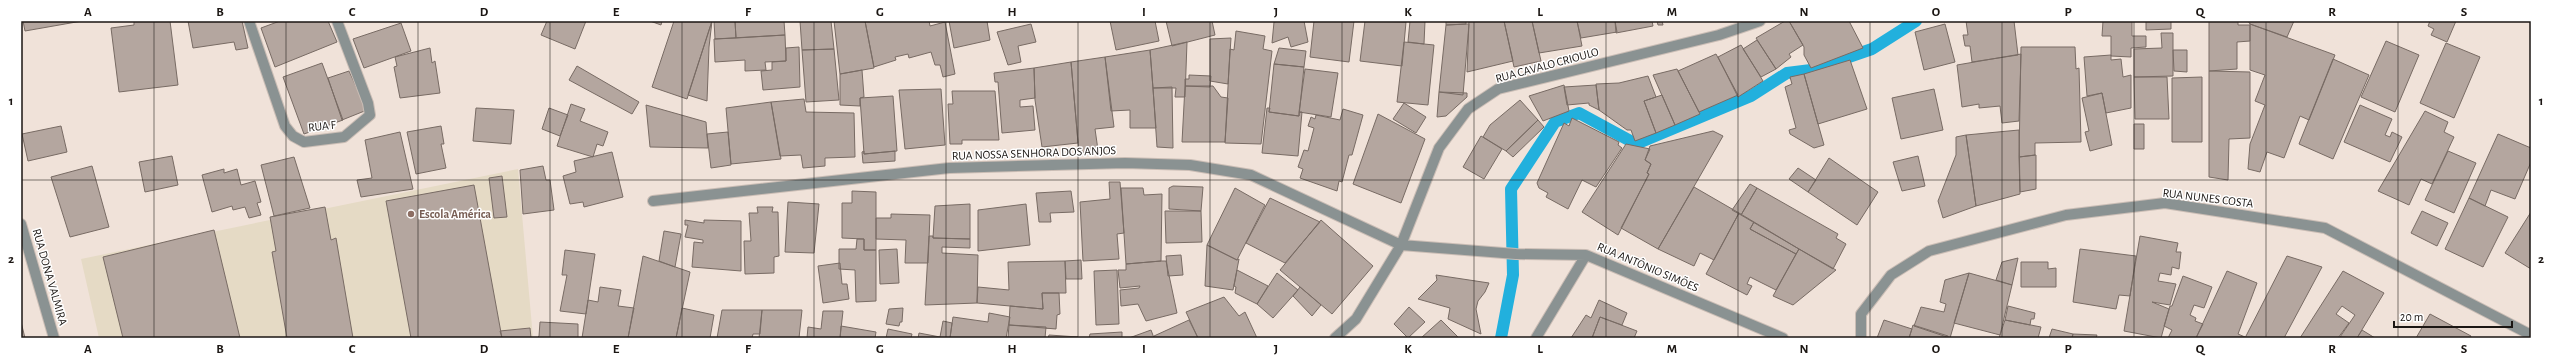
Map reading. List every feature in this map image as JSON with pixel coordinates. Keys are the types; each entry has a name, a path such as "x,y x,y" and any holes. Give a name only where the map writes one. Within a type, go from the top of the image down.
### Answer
{"street":[{"name":"RUA F","path":"250,21 285,126 293,136 304,142 344,137 362,124 370,115 368,103 337,21"},
{"name":"RUA CAVALO CRIOULO","path":"1335,338 1356,319 1401,245 1439,148 1468,109 1498,89 1719,35 1760,21"},
{"name":"RUA NOSSA SENHORA DOS ANJOS","path":"653,200 949,168 1125,163 1190,165 1251,176 1401,245"},
{"name":"RUA NUNES COSTA","path":"1860,338 1861,314 1890,275 1929,251 2066,215 2165,203 2325,228 2531,335"},
{"name":"RUA DONA VALMIRA","path":"21,224 54,338"},
{"name":"RUA ANTÔNIO SIMÕES","path":"1401,245 1516,254 1586,255 1783,338"},
{"path":"1536,338 1586,255"}],"shaded area":[{"name":"Escola América","path":"518,169 533,338 99,338 81,259"}],"building":[{"path":"23,21 82,21 25,31"},
{"path":"134,21 170,21 178,85 119,92 111,28 134,25"},
{"path":"188,21 242,21 248,48 236,50 234,42 193,48"},
{"path":"280,21 328,21 337,42 275,67 261,28"},
{"path":"547,21 586,21 575,49 541,35"},
{"path":"650,21 662,21 661,25"},
{"path":"674,21 712,21 687,99 652,87"},
{"path":"712,21 709,47 707,101 688,95"},
{"path":"714,21 735,21 736,38 715,39"},
{"path":"735,21 784,21 785,35 736,38"},
{"path":"800,21 831,21 834,49 802,50"},
{"path":"834,21 865,21 874,68 840,74"},
{"path":"865,21 929,21 930,26 945,22 955,74 943,77 940,65 935,65 931,52 909,58 908,54 895,57 896,60 874,67"},
{"path":"949,21 987,21 990,40 954,48"},
{"path":"1110,21 1155,21 1159,41 1116,50"},
{"path":"1166,21 1212,21 1215,35 1172,46"},
{"path":"1304,21 1308,42 1291,47 1288,37 1272,43 1274,22"},
{"path":"1314,21 1354,21 1349,62 1310,57"},
{"path":"1365,21 1406,22 1402,66 1360,61"},
{"path":"1410,21 1425,21 1424,44 1408,42"},
{"path":"1446,21 1466,21 1466,24 1446,25"},
{"path":"1469,21 1504,21 1513,61 1467,72"},
{"path":"1504,21 1532,21 1541,61 1514,67"},
{"path":"1532,21 1577,21 1582,46 1539,53"},
{"path":"1577,21 1615,21 1617,32 1581,38"},
{"path":"1615,21 1652,21 1653,26 1616,33"},
{"path":"1657,21 1662,21 1663,25 1658,25"},
{"path":"1785,21 1789,21 1803,45 1789,54 1791,57 1776,69 1756,38"},
{"path":"1789,21 1849,21 1863,48 1811,68 1804,55 1804,47"},
{"path":"1966,21 2014,21 2018,55 1972,62 1970,46 1965,46 1963,35 1968,35"},
{"path":"2103,21 2132,21 2132,36 2146,36 2146,47 2131,48 2131,57 2111,56 2111,36 2102,36"},
{"path":"2146,21 2171,21 2171,29 2146,30"},
{"path":"2209,21 2238,21 2238,25 2250,25 2250,41 2237,42 2237,69 2209,71"},
{"path":"2248,21 2294,21 2287,37 2250,24"},
{"path":"2430,21 2456,21 2447,42 2431,35 2434,29 2428,26"},
{"path":"401,23 411,51 364,68 353,39"},
{"path":"1031,24 1036,42 1018,46 1021,62 1008,65 997,32"},
{"path":"1469,24 1463,95 1439,92 1446,25"},
{"path":"1945,24 1955,62 1924,70 1915,32"},
{"path":"2250,24 2335,55 2309,120 2300,116 2284,158 2267,152 2260,172 2248,169 2250,144 2265,105 2255,101 2265,75 2250,70"},
{"path":"1236,31 1265,36 1263,49 1272,51 1261,144 1225,143 1230,49 1234,50"},
{"path":"2161,33 2173,33 2173,76 2134,77 2134,49 2162,48"},
{"path":"785,35 786,61 765,62 766,70 745,71 745,60 715,62 714,39"},
{"path":"1231,38 1228,84 1210,81 1210,39"},
{"path":"1757,40 1776,69 1761,77 1743,49"},
{"path":"2386,41 2419,55 2395,112 2361,97"},
{"path":"1187,42 1185,97 1175,97 1176,88 1153,88 1150,50"},
{"path":"1404,42 1434,45 1428,105 1397,102"},
{"path":"2446,43 2480,57 2454,118 2420,103"},
{"path":"1741,45 1763,81 1738,97 1718,57"},
{"path":"799,47 800,87 763,90 761,71 772,70 772,62 786,61 786,48"},
{"path":"2021,47 2075,47 2076,69 2079,68 2081,142 2035,143 2035,155 2019,157"},
{"path":"430,48 432,63 435,61 440,93 400,98 394,67 397,66 395,57"},
{"path":"1279,48 1306,51 1304,67 1274,64"},
{"path":"834,49 839,100 806,102 802,50"},
{"path":"1150,50 1156,128 1130,128 1130,110 1111,111 1105,57"},
{"path":"2173,50 2187,50 2187,72 2174,71"},
{"path":"1716,54 1738,95 1699,112 1678,71"},
{"path":"2021,54 2019,121 2002,123 2000,106 1979,108 1979,104 1962,107 1957,65"},
{"path":"2111,55 2111,60 2121,59 2123,77 2131,75 2131,108 2106,113 2102,93 2087,96 2084,57"},
{"path":"1105,57 1114,127 1095,129 1098,150 1079,153 1071,62"},
{"path":"2333,59 2369,75 2333,159 2299,144"},
{"path":"1850,60 1867,109 1818,124 1804,74"},
{"path":"1071,62 1078,143 1042,147 1035,100 1034,68"},
{"path":"322,63 343,120 304,134 283,77"},
{"path":"1274,64 1304,67 1299,116 1269,112"},
{"path":"577,66 639,102 632,114 569,80"},
{"path":"1034,68 1035,98 1020,100 1020,107 1033,106 1035,130 1002,133 998,82 995,82 994,73"},
{"path":"1305,69 1338,73 1331,117 1299,112"},
{"path":"1677,69 1700,114 1675,125 1653,75"},
{"path":"862,70 864,97 860,98 860,106 840,105 840,74"},
{"path":"349,71 367,110 342,120 328,78"},
{"path":"2209,71 2250,72 2250,138 2229,139 2228,180 2209,177"},
{"path":"1804,74 1824,145 1814,148 1790,134 1789,130 1796,128 1785,87 1792,84 1790,77"},
{"path":"1189,75 1211,76 1210,87 1185,86 1185,79 1189,79"},
{"path":"1648,76 1656,97 1644,101 1656,133 1635,141 1631,130 1627,130 1599,110 1596,84 1619,83"},
{"path":"2134,77 2167,77 2169,119 2135,119"},
{"path":"2202,77 2202,142 2172,142 2172,78"},
{"path":"1564,85 1569,111 1543,121 1529,96"},
{"path":"1596,85 1599,110 1589,105 1589,103 1567,105 1564,87"},
{"path":"1185,86 1213,86 1221,97 1228,98 1225,142 1182,142"},
{"path":"1172,87 1173,148 1157,147 1153,88"},
{"path":"941,89 945,145 905,149 899,90"},
{"path":"1934,89 1943,130 1901,139 1892,98"},
{"path":"952,91 995,91 999,140 962,140 962,144 950,144 948,104 953,104"},
{"path":"1439,92 1467,93 1467,97 1446,116 1437,117"},
{"path":"2102,93 2112,145 2090,151 2085,132 2089,131 2082,98"},
{"path":"1662,95 1675,125 1656,133 1644,101"},
{"path":"893,96 897,151 864,154 860,98"},
{"path":"804,99 806,112 854,113 855,157 825,158 825,166 803,168 801,155 780,156 771,102"},
{"path":"1520,100 1538,120 1506,151 1483,137 1490,125"},
{"path":"771,102 781,159 731,164 726,108"},
{"path":"1404,103 1426,117 1416,133 1393,119"},
{"path":"571,104 585,109 580,121 608,132 603,146 597,144 593,157 557,146"},
{"path":"646,105 706,122 708,148 650,147"},
{"path":"2360,105 2392,119 2385,135 2390,137 2392,132 2402,137 2390,162 2344,142"},
{"path":"476,108 514,110 511,144 473,141"},
{"path":"549,108 568,115 560,136 542,129"},
{"path":"1267,108 1270,108 1269,112 1299,116 1299,112 1302,112 1298,156 1262,153"},
{"path":"1343,109 1363,115 1352,155 1349,155 1342,182 1339,181 1337,191 1300,178 1303,169 1298,167 1304,150 1308,151 1314,128 1308,126 1311,117 1315,119 1316,115 1340,120"},
{"path":"2425,111 2448,122 2444,132 2454,137 2432,184 2421,179 2409,205 2378,191"},
{"path":"1378,114 1425,139 1401,203 1353,184"},
{"path":"1572,118 1619,142 1618,145 1622,148 1596,187 1582,180 1568,209 1546,197 1548,193 1539,188 1537,183 1564,123 1569,126"},
{"path":"1538,120 1544,127 1513,157 1506,151"},
{"path":"2134,124 2144,124 2144,149 2134,149"},
{"path":"61,126 67,152 28,161 22,134"},
{"path":"441,126 444,144 441,144 446,168 416,174 407,132"},
{"path":"2019,130 2020,194 1976,206 1966,135"},
{"path":"1713,131 1723,136 1658,249 1621,228 1649,174 1647,173 1651,164 1645,160 1650,146"},
{"path":"400,132 413,189 361,197 357,180 372,178 365,140"},
{"path":"728,132 731,165 711,168 707,134"},
{"path":"2498,134 2531,148 2531,162 2515,199 2491,190 2485,206 2469,198"},
{"path":"1966,135 1976,206 1943,218 1938,201 1956,155 1956,137"},
{"path":"1481,136 1502,149 1484,179 1463,167"},
{"path":"1626,144 1650,149 1645,160 1651,164 1647,173 1649,174 1618,235 1582,212"},
{"path":"864,151 864,154 895,151 895,161 863,163 862,152"},
{"path":"2448,151 2476,163 2454,213 2425,200"},
{"path":"612,152 623,197 584,207 583,202 570,204 563,176 576,172 574,161"},
{"path":"2036,155 2036,189 2020,192 2019,157"},
{"path":"172,156 178,185 145,192 139,162"},
{"path":"1918,156 1925,186 1902,191 1893,162"},
{"path":"294,157 310,208 274,216 261,165"},
{"path":"1829,158 1878,192 1857,225 1808,192"},
{"path":"92,166 109,227 70,237 51,177"},
{"path":"543,166 546,180 550,180 554,210 523,214 520,170"},
{"path":"1798,168 1816,180 1808,192 1789,179"},
{"path":"224,169 224,173 237,169 241,185 255,181 261,202 257,203 261,215 249,218 245,207 233,210 232,206 212,212 202,175"},
{"path":"502,176 507,217 494,218 489,178"},
{"path":"1109,182 1120,182 1124,233 1117,234 1119,259 1083,261 1080,202 1110,199"},
{"path":"1750,184 1757,188 1741,215 1732,210"},
{"path":"474,185 502,338 411,338 386,201"},
{"path":"1173,186 1203,187 1201,211 1169,209 1169,188"},
{"path":"1694,187 1739,213 1714,260 1700,253 1694,266 1658,249"},
{"path":"1121,188 1143,188 1144,195 1162,194 1161,261 1126,264"},
{"path":"1235,188 1265,205 1237,260 1207,245"},
{"path":"1757,188 1838,234 1836,238 1846,244 1833,269 1741,215"},
{"path":"852,191 876,192 876,250 864,250 864,239 842,238 842,203 852,203"},
{"path":"1071,191 1074,212 1050,213 1051,222 1039,222 1036,193"},
{"path":"1270,198 1320,222 1285,263 1246,243"},
{"path":"2469,198 2508,217 2483,267 2445,249"},
{"path":"788,202 819,204 814,253 785,252"},
{"path":"970,204 970,239 933,238 935,206"},
{"path":"1026,204 1030,245 978,251 978,210"},
{"path":"325,207 331,240 336,238 353,338 287,338 272,252 276,251 270,217"},
{"path":"757,207 773,207 772,212 778,212 779,256 774,257 774,273 745,274 744,241 751,241 749,213 758,213"},
{"path":"1165,211 1201,211 1202,242 1166,243"},
{"path":"2422,211 2448,223 2437,246 2411,233"},
{"path":"2531,212 2531,269 2505,253"},
{"path":"1739,213 1754,222 1750,229 1796,254 1776,290 1750,277 1747,284 1752,286 1747,295 1706,274"},
{"path":"891,214 930,215 928,263 905,263 906,240 876,239 876,218 891,218"},
{"path":"685,220 704,223 704,220 741,221 741,271 692,267 694,242 703,243 703,240 685,237 688,225 685,225"},
{"path":"1321,220 1373,266 1332,314 1280,270"},
{"path":"1754,222 1799,249 1796,254 1750,229"},
{"path":"214,230 240,338 123,338 103,257"},
{"path":"664,231 681,234 675,267 659,261"},
{"path":"929,236 933,236 933,238 970,239 970,248 942,247 942,253 978,255 977,303 925,305"},
{"path":"2140,236 2178,243 2176,252 2181,252 2179,269 2172,267 2171,275 2160,273 2158,281 2176,284 2170,305 2152,302 2169,309 2161,338 2124,331"},
{"path":"857,239 864,239 864,250 876,250 876,301 856,302 855,270 839,269 839,249 856,249"},
{"path":"1207,245 1237,260 1239,259 1233,290 1205,286"},
{"path":"897,249 899,283 880,284 879,250"},
{"path":"1799,249 1836,270 1793,305 1773,296"},
{"path":"2080,249 2136,256 2130,296 2119,295 2116,309 2073,302"},
{"path":"565,250 595,254 586,314 560,311 567,275 562,275"},
{"path":"1181,255 1183,275 1168,276 1166,256"},
{"path":"643,256 690,272 676,338 628,338"},
{"path":"2287,256 2322,267 2284,338 2245,338"},
{"path":"2018,258 2012,285 1996,280 2002,262"},
{"path":"1081,260 1082,279 1066,279 1065,261"},
{"path":"1065,261 1066,293 1042,293 1043,309 977,303 978,287 1009,290 1008,262"},
{"path":"1166,261 1177,313 1146,321 1138,304 1121,306 1120,290 1139,288 1140,286 1120,288 1118,270 1126,270 1126,264"},
{"path":"2021,262 2048,262 2048,269 2056,268 2056,287 2021,287"},
{"path":"840,263 842,284 847,284 849,299 823,303 818,266"},
{"path":"1117,270 1119,324 1096,325 1094,271"},
{"path":"1237,270 1268,286 1257,304 1235,293 1236,287 1234,286"},
{"path":"2227,271 2257,283 2238,334 2245,337 2196,338"},
{"path":"2343,271 2384,293 2357,338 2340,337 2355,315 2342,306 2336,314 2349,323 2338,338 2300,338"},
{"path":"1277,273 1298,290 1273,318 1257,304"},
{"path":"1969,273 1950,338 1914,326 1921,307 1944,312 1946,304 1940,302 1945,280"},
{"path":"1969,273 2012,285 2000,335 1954,323"},
{"path":"1436,275 1489,283 1485,292 1478,301 1476,309 1481,334 1448,319 1450,308 1418,299 1437,280"},
{"path":"2183,276 2212,287 2204,308 2194,305 2190,315 2196,318 2195,321 2203,324 2196,338 2168,338 2172,330 2164,326 2170,306 2172,306"},
{"path":"600,287 621,290 618,306 634,308 628,338 582,338 588,300 598,302"},
{"path":"1300,287 1321,305 1312,316 1293,296"},
{"path":"1042,293 1059,293 1060,314 1057,315 1056,329 1009,325 1010,306 1043,309"},
{"path":"1224,297 1239,316 1245,312 1257,338 1198,338 1186,312"},
{"path":"1599,300 1627,313 1622,325 1600,317 1592,338 1571,338 1586,315 1591,318"},
{"path":"2008,306 2035,313 2034,319 2031,319 2030,325 2005,320"},
{"path":"1409,307 1425,322 1408,338 1394,324"},
{"path":"682,308 714,315 710,338 676,338"},
{"path":"903,308 902,322 900,322 899,326 886,324 889,309"},
{"path":"722,310 762,310 760,334 753,334 752,338 717,338"},
{"path":"762,310 802,310 799,338 759,338"},
{"path":"823,311 843,311 840,338 807,338 808,327 821,329"},
{"path":"989,313 1010,317 1006,338 950,338 953,317 988,322"},
{"path":"2430,314 2471,336 2470,338 2416,338"},
{"path":"1600,317 1637,331 1634,338 1592,338"},
{"path":"1189,320 1198,338 1155,338 1154,336"},
{"path":"1441,320 1459,338 1421,338"},
{"path":"1884,320 1912,329 1909,338 1877,338"},
{"path":"2005,320 2041,327 2038,338 1999,338"},
{"path":"943,321 952,323 950,338 918,338 919,333 940,337"},
{"path":"21,322 25,338 21,338"},
{"path":"540,322 578,324 578,338 537,338 539,336"},
{"path":"1009,325 1046,327 1045,338 1008,338"},
{"path":"1913,325 1948,336 1948,338 1909,338"},
{"path":"841,326 876,332 875,338 840,338"},
{"path":"530,328 531,338 502,338 500,331"},
{"path":"888,329 912,334 911,338 886,338"},
{"path":"2052,329 2073,334 2072,338 2049,338"},
{"path":"1151,330 1154,338 1129,338"},
{"path":"2362,330 2375,338 2357,338"},
{"path":"1122,332 1122,338 1089,338 1090,334"},
{"path":"2073,334 2097,335 2096,338 2072,338"},
{"path":"1049,335 1078,337 1048,338"}],"waterway":[{"path":"1501,338 1513,275 1511,189 1555,122 1579,113 1636,144 1751,96 1787,73 1811,70 1872,49 1916,21"}],"place":[{"name":"Escola América","path":"411,214"}]}
